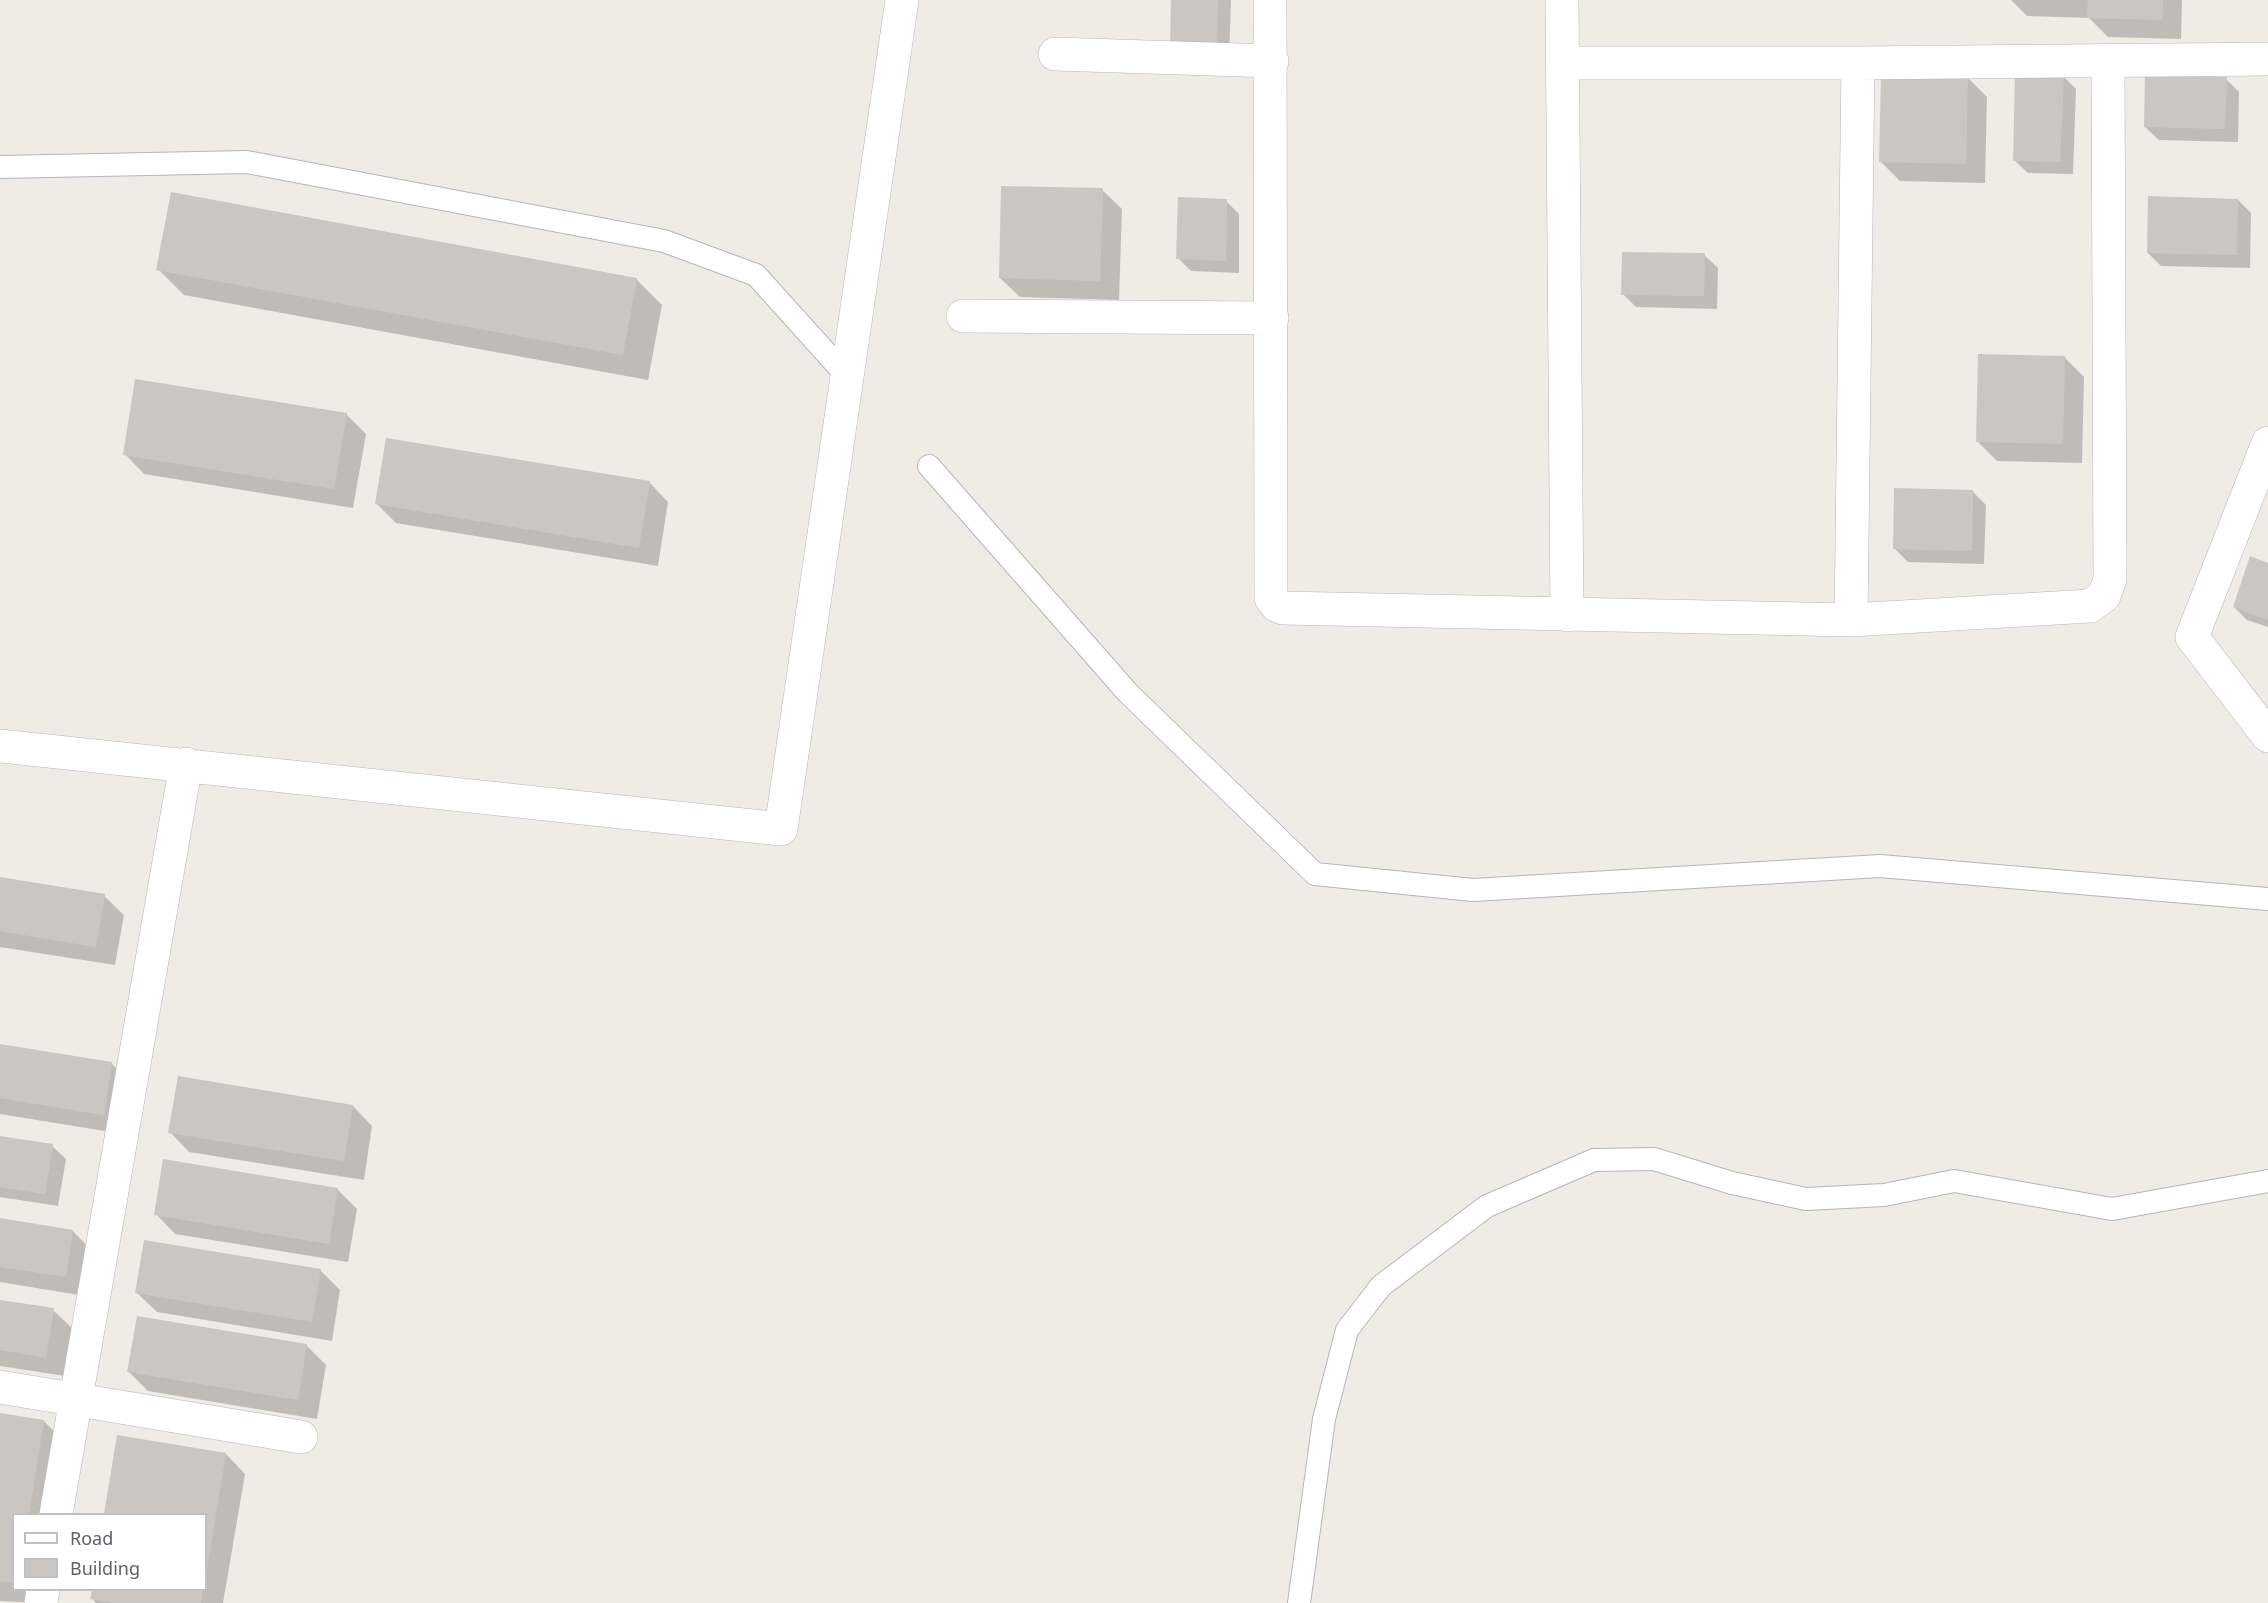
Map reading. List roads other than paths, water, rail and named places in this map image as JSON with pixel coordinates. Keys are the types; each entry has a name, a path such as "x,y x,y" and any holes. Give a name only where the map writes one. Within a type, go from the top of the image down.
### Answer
{"street":[{"path":"0,746 781,829 902,0"},
{"path":"1270,0 1272,598 1276,605 1283,608 1851,620 2090,606 2104,596 2110,579 2108,61"},
{"path":"1562,0 1566,615"},
{"path":"1055,54 1272,61"},
{"path":"1563,63 2268,59"},
{"path":"1851,620 1858,63"},
{"path":"963,316 1272,318"},
{"path":"2267,451 2192,637 2268,736"},
{"path":"56,1513 186,764"},
{"path":"0,1387 301,1437"}],"lane":[{"path":"0,167 247,162 664,241 756,275 846,375"},
{"path":"929,466 1128,693 1315,874 1473,890 1880,866 2268,899"},
{"path":"1299,1603 1324,1419 1347,1330 1381,1286 1487,1206 1594,1161 1618,1160 1654,1159 1732,1183 1806,1199 1884,1195 1954,1181 2112,1209 2268,1181"}]}
